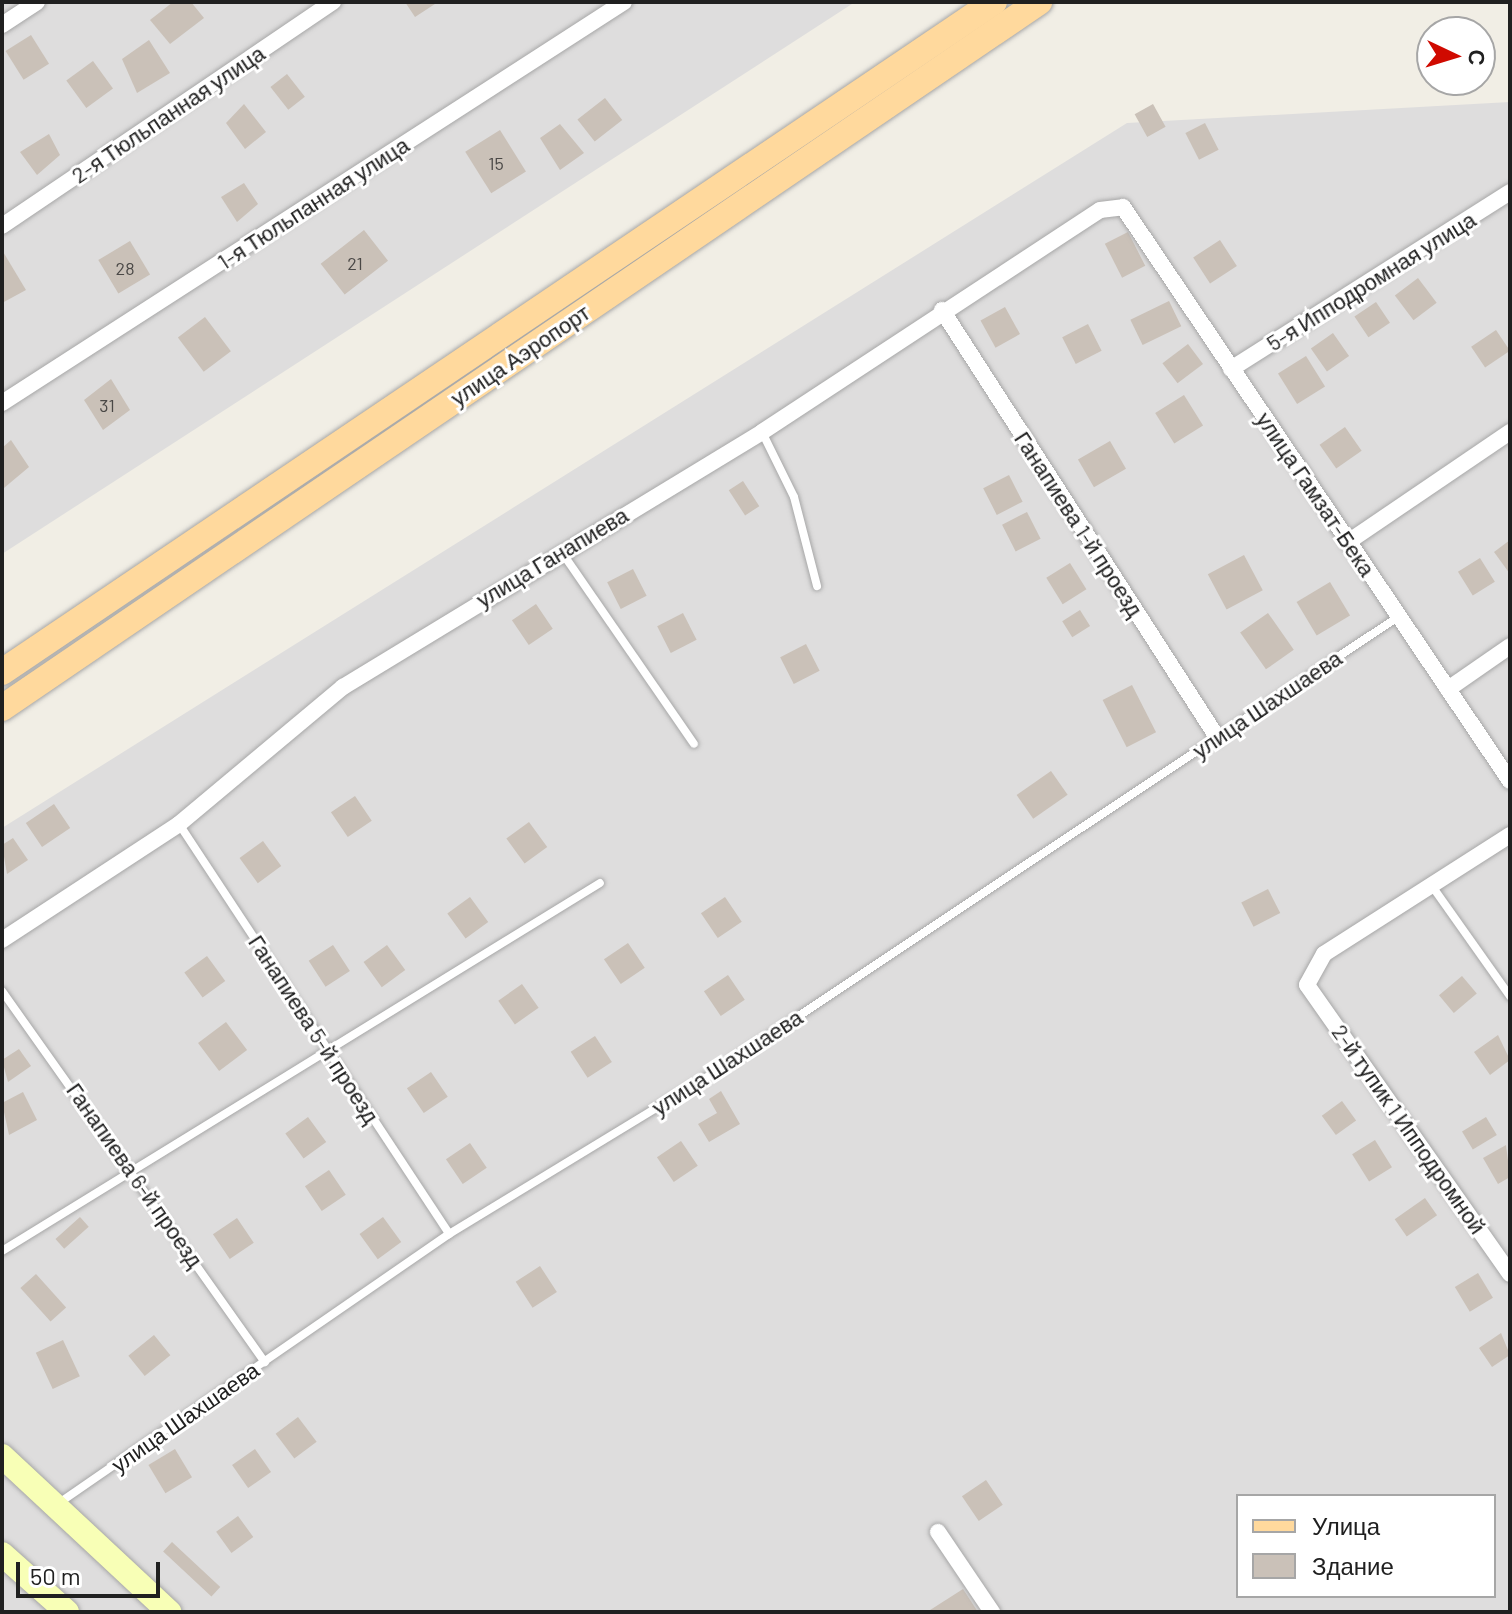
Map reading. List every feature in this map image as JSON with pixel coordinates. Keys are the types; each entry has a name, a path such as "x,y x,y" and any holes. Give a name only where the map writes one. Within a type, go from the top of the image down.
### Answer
{"main road":[{"name":"улица Аэропорт","path":"2,672 994,2"},
{"name":"улица Аэропорт","path":"2,708 1039,2"},
{"path":"2,1456 169,1612"},
{"path":"6,1557 39,1612"},
{"path":"6,1557 67,1612"}],"street":[{"path":"2,25 37,2"},
{"name":"2-я Тюльпанная улица","path":"2,226 333,2"},
{"name":"1-я Тюльпанная улица","path":"2,403 624,2"},
{"name":"5-я Ипподромная улица","path":"1231,369 1510,192"},
{"name":"улица Гамзат-Бека","path":"1123,207 1510,781"},
{"name":"улица Ганапиева","path":"2,940 179,824 343,687 560,550 762,432 942,310 1100,210 1123,207"},
{"name":"Ганапиева 1-й проезд","path":"942,310 1217,737"},
{"path":"1348,542 1510,432"},
{"path":"1448,689 1510,646"},
{"path":"1431,885 1510,835"},
{"name":"2-й тупик 1 Ипподромной","path":"1431,885 1324,954 1307,985 1510,1274"},
{"path":"938,1532 992,1612"}],"lane":[{"path":"762,432 794,497 817,586"},
{"path":"560,550 694,744"},
{"name":"улица Шахшаева","path":"55,1506 449,1234 710,1075 1398,617"},
{"name":"Ганапиева 5-й проезд","path":"179,824 449,1234"},
{"path":"2,1251 136,1175 600,883"},
{"path":"1431,885 1510,996"},
{"name":"Ганапиева 6-й проезд","path":"2,991 136,1175 265,1362"}],"shaded area":[{"path":"2,2 855,2 2,554"},
{"path":"1510,102 1510,1612 2,1612 2,828 1127,123"}],"building":[{"path":"173,2 191,2 204,18 170,44 150,20"},
{"path":"405,2 438,2 415,17"},
{"path":"31,35 49,64 24,80 6,51"},
{"path":"149,40 170,73 137,93 122,59"},
{"path":"93,61 113,89 86,108 66,80"},
{"path":"287,74 305,97 288,110 270,87"},
{"path":"605,98 622,120 595,142 577,120"},
{"path":"244,104 266,132 245,149 226,123"},
{"path":"1153,104 1166,127 1147,137 1135,114"},
{"path":"1205,123 1219,150 1199,160 1185,133"},
{"path":"560,124 584,153 560,170 540,138"},
{"path":"500,130 526,172 491,193 465,152"},
{"path":"49,134 60,155 37,175 20,152"},
{"path":"244,183 258,204 237,222 221,197"},
{"path":"364,230 388,261 345,295 321,264"},
{"path":"1128,232 1145,266 1122,278 1105,244"},
{"path":"1220,240 1237,266 1210,283 1193,257"},
{"path":"130,241 150,274 118,293 98,260"},
{"path":"2,250 26,290 2,303"},
{"path":"1418,278 1437,303 1413,320 1395,295"},
{"path":"1169,301 1181,326 1143,345 1130,320"},
{"path":"1376,302 1390,323 1368,337 1354,317"},
{"path":"1005,307 1020,334 996,348 981,321"},
{"path":"205,317 231,351 204,372 178,337"},
{"path":"1088,324 1102,351 1076,364 1062,337"},
{"path":"1496,330 1510,351 1485,368 1471,347"},
{"path":"1333,333 1349,356 1327,371 1311,348"},
{"path":"1188,344 1203,364 1177,383 1162,363"},
{"path":"1306,356 1325,387 1297,404 1278,373"},
{"path":"111,379 130,410 103,430 84,400"},
{"path":"1184,395 1203,426 1174,444 1155,413"},
{"path":"1345,427 1362,451 1336,469 1320,445"},
{"path":"11,440 29,467 4,488 2,448"},
{"path":"1110,441 1126,469 1094,487 1078,460"},
{"path":"1009,475 1023,502 997,515 983,488"},
{"path":"743,481 759,506 745,515 729,490"},
{"path":"1027,512 1041,539 1016,551 1002,525"},
{"path":"1510,540 1510,574 1494,552"},
{"path":"1244,555 1263,590 1227,610 1208,574"},
{"path":"1480,558 1495,582 1473,596 1458,572"},
{"path":"1070,563 1086,589 1063,604 1046,578"},
{"path":"633,569 647,596 621,609 607,582"},
{"path":"1330,582 1350,615 1317,636 1297,602"},
{"path":"536,604 553,629 529,645 512,620"},
{"path":"1080,610 1090,626 1072,637 1062,621"},
{"path":"683,613 697,640 671,653 657,626"},
{"path":"1268,613 1294,650 1266,669 1240,633"},
{"path":"806,644 820,671 794,684 780,657"},
{"path":"1132,685 1156,732 1127,747 1103,700"},
{"path":"1051,771 1068,795 1033,819 1017,795"},
{"path":"355,796 372,821 348,837 331,812"},
{"path":"54,804 70,828 42,847 26,823"},
{"path":"529,822 547,847 525,864 506,838"},
{"path":"13,838 28,860 7,874 2,845"},
{"path":"263,841 281,866 258,883 240,858"},
{"path":"1268,889 1280,913 1254,927 1241,903"},
{"path":"470,897 488,922 466,939 447,913"},
{"path":"725,897 742,922 718,938 701,913"},
{"path":"628,943 645,968 621,984 604,959"},
{"path":"333,945 350,971 326,987 309,961"},
{"path":"387,945 405,970 382,987 364,962"},
{"path":"207,956 225,981 203,998 184,972"},
{"path":"728,975 745,1000 721,1016 704,991"},
{"path":"1462,976 1477,994 1454,1013 1439,995"},
{"path":"522,984 539,1008 515,1024 498,1001"},
{"path":"226,1022 247,1050 219,1071 198,1043"},
{"path":"1498,1035 1510,1060 1490,1075 1474,1052"},
{"path":"595,1036 612,1062 588,1078 571,1052"},
{"path":"19,1049 31,1066 8,1082 2,1060"},
{"path":"431,1072 448,1097 424,1113 407,1088"},
{"path":"721,1091 740,1124 709,1142 698,1124 717,1113 709,1099"},
{"path":"23,1092 37,1120 9,1135 2,1103"},
{"path":"1342,1101 1356,1120 1336,1135 1322,1116"},
{"path":"308,1117 326,1142 304,1159 285,1133"},
{"path":"1486,1117 1497,1135 1473,1149 1462,1131"},
{"path":"1375,1140 1392,1167 1369,1181 1352,1154"},
{"path":"681,1141 698,1166 674,1182 657,1157"},
{"path":"470,1143 487,1168 463,1184 446,1159"},
{"path":"1506,1145 1510,1177 1498,1184 1483,1158"},
{"path":"329,1170 346,1195 322,1211 305,1186"},
{"path":"1425,1198 1437,1215 1407,1236 1395,1219"},
{"path":"80,1217 89,1227 64,1249 55,1239"},
{"path":"383,1217 401,1242 378,1259 360,1234"},
{"path":"237,1218 254,1243 230,1259 213,1234"},
{"path":"540,1266 557,1292 533,1308 516,1282"},
{"path":"1478,1273 1493,1298 1470,1312 1455,1287"},
{"path":"36,1274 66,1307 51,1321 20,1288"},
{"path":"1501,1333 1510,1355 1492,1367 1479,1348"},
{"path":"154,1335 170,1355 145,1376 128,1356"},
{"path":"63,1340 80,1376 53,1389 36,1353"},
{"path":"298,1417 317,1442 294,1459 276,1434"},
{"path":"175,1449 192,1477 165,1493 148,1465"},
{"path":"255,1449 271,1472 248,1488 232,1465"},
{"path":"986,1480 1003,1505 979,1521 962,1496"},
{"path":"238,1516 253,1537 231,1553 216,1532"},
{"path":"172,1542 220,1587 211,1597 163,1552"},
{"path":"963,1589 978,1612 927,1612"}]}
